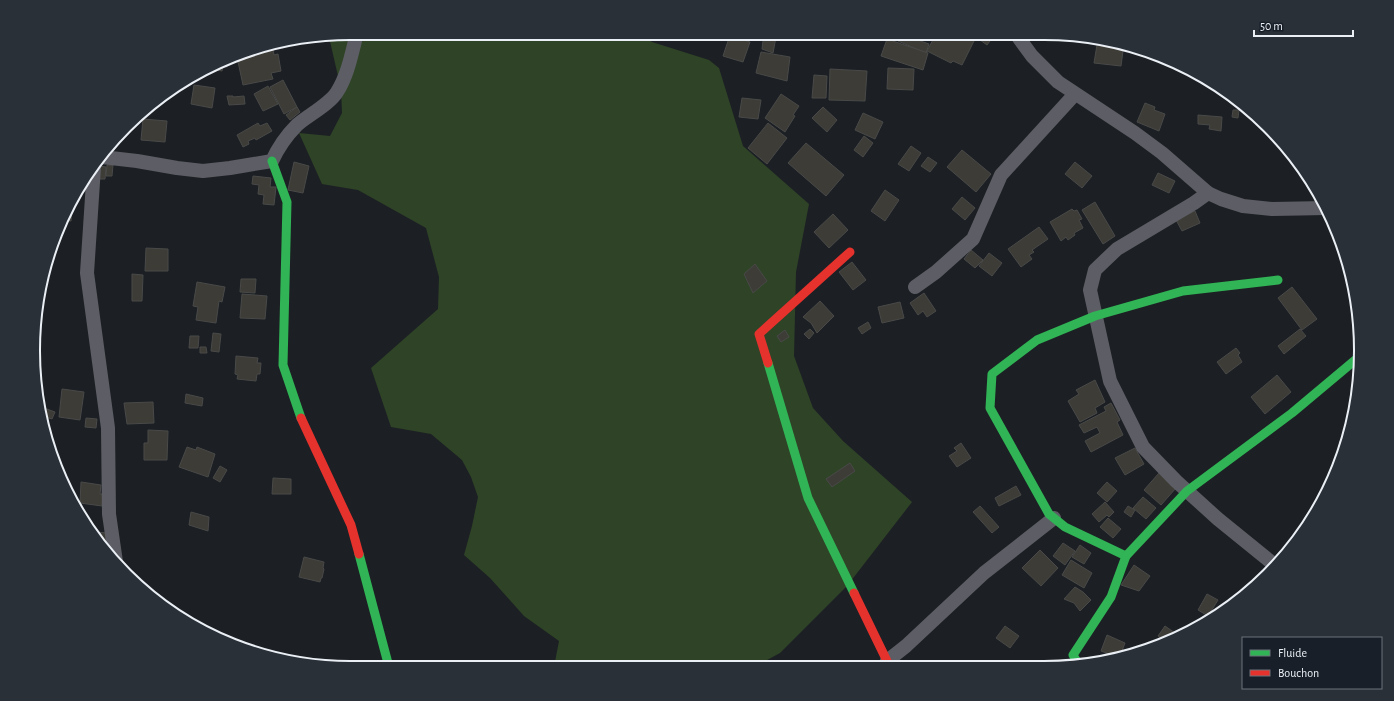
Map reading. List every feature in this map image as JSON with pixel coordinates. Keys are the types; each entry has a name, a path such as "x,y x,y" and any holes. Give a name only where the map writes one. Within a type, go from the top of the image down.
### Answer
{"street":[{"path":"355,40 351,58 337,93 314,113 297,125 281,144 272,161 287,202 283,365 297,410 351,525 387,661"},
{"path":"1020,40 1032,56 1058,82 1135,133 1162,153 1208,193 1220,199 1243,206 1272,208 1319,208"},
{"path":"915,287 936,272 973,239 1001,175 1075,94"},
{"path":"107,158 203,171 272,161"},
{"path":"93,176 87,273 108,428 109,514 115,552"},
{"path":"1208,193 1188,207 1117,249 1095,270 1090,290 1110,381 1143,447 1187,491 1218,519 1271,562"},
{"path":"850,252 759,334 808,498 885,661"},
{"path":"1126,556 1065,527 1049,514 990,408 992,374 1037,340 1095,316 1183,291 1278,280"},
{"path":"1075,659 1073,655 1111,597 1126,556 1187,491 1292,413 1353,361"},
{"path":"888,661 984,573 1054,518"}],"green space":[{"path":"649,40 709,60 719,68 743,146 809,204 796,272 794,356 813,408 843,441 912,502 847,586 780,653 765,661 555,661 559,641 524,616 490,578 464,555 478,497 471,477 462,460 431,434 391,427 371,368 438,309 439,277 426,228 358,190 322,184 299,133 330,136 342,113 341,89 330,41"}],"building":[{"path":"728,40 744,40 750,42 743,62 723,56"},
{"path":"763,40 775,40 773,53 762,49"},
{"path":"887,40 928,53 923,70 881,56"},
{"path":"918,40 929,44 926,53 898,41"},
{"path":"933,40 974,40 962,65 953,61 951,63 927,51"},
{"path":"980,40 991,40 987,45"},
{"path":"1097,45 1123,51 1121,66 1094,63"},
{"path":"273,50 274,55 278,54 281,71 271,73 273,79 243,85 238,61 251,56"},
{"path":"761,52 790,57 787,81 756,73"},
{"path":"888,68 914,69 913,90 887,89"},
{"path":"830,69 867,71 865,101 829,100"},
{"path":"814,75 827,76 826,98 812,98"},
{"path":"283,80 297,107 284,114 270,87"},
{"path":"194,85 215,88 212,108 191,104"},
{"path":"268,86 278,104 263,111 254,94"},
{"path":"781,94 799,106 793,115 795,116 785,132 765,118"},
{"path":"227,96 244,96 245,104 229,105"},
{"path":"742,98 761,100 758,119 739,117"},
{"path":"1145,103 1155,107 1154,110 1165,114 1159,131 1137,122"},
{"path":"297,107 300,112 290,120 286,115"},
{"path":"823,107 837,120 827,132 812,118"},
{"path":"1233,110 1239,110 1238,118 1232,117"},
{"path":"863,113 883,122 875,139 855,130"},
{"path":"1198,115 1222,117 1221,131 1209,129 1210,125 1198,124"},
{"path":"144,119 167,121 165,142 141,140"},
{"path":"258,123 260,126 267,123 272,131 256,140 255,138 248,141 249,144 243,147 237,135"},
{"path":"768,123 787,138 767,164 748,148"},
{"path":"864,136 873,143 863,157 854,150"},
{"path":"806,143 844,175 826,196 788,163"},
{"path":"911,146 921,153 909,171 898,164"},
{"path":"962,150 991,174 976,192 947,167"},
{"path":"928,157 937,163 930,172 921,166"},
{"path":"294,162 309,166 303,193 288,190"},
{"path":"1075,162 1092,176 1082,188 1065,174"},
{"path":"107,165 113,165 112,176 106,176"},
{"path":"100,166 106,167 105,179 98,179 99,168"},
{"path":"1158,173 1175,181 1169,193 1152,185"},
{"path":"253,176 271,178 270,187 276,187 274,205 263,204 264,195 258,194 259,185 252,184"},
{"path":"885,190 899,200 885,221 871,211"},
{"path":"962,197 975,208 965,220 952,209"},
{"path":"1095,202 1115,236 1103,244 1082,210"},
{"path":"1072,209 1074,211 1077,210 1082,219 1079,220 1083,228 1074,233 1075,235 1068,240 1066,237 1061,241 1050,222"},
{"path":"1195,211 1200,223 1182,231 1176,220"},
{"path":"833,214 848,230 829,248 814,232"},
{"path":"1039,227 1048,239 1032,250 1034,252 1029,255 1032,259 1021,267 1008,249"},
{"path":"146,248 168,249 168,271 145,271"},
{"path":"971,250 983,260 975,268 964,259"},
{"path":"989,253 1002,263 992,276 979,266"},
{"path":"852,262 866,280 853,290 839,272"},
{"path":"755,264 767,281 753,293 744,274"},
{"path":"132,274 143,275 142,301 132,301"},
{"path":"241,279 256,279 255,293 240,292"},
{"path":"197,282 225,287 222,302 219,301 216,323 196,320 198,307 193,306"},
{"path":"1292,287 1317,319 1302,330 1278,298"},
{"path":"924,293 936,311 927,317 923,311 918,315 910,303"},
{"path":"242,294 267,296 265,319 240,318"},
{"path":"820,301 834,316 817,333 811,323 803,317"},
{"path":"900,302 904,318 882,323 878,307"},
{"path":"868,322 871,328 862,334 858,328"},
{"path":"810,329 814,333 809,339 804,334"},
{"path":"1300,329 1306,336 1284,354 1278,346"},
{"path":"785,330 789,337 781,342 777,336"},
{"path":"213,333 221,334 219,352 211,351"},
{"path":"190,336 199,336 198,348 189,348"},
{"path":"200,347 206,347 207,353 200,353"},
{"path":"1236,348 1240,353 1238,355 1242,362 1226,374 1217,362"},
{"path":"236,356 258,358 257,363 261,363 260,374 257,374 256,381 237,379 238,375 235,374"},
{"path":"1277,375 1291,392 1265,414 1251,397"},
{"path":"1095,380 1105,402 1095,408 1097,413 1080,422 1068,401 1079,394 1076,390"},
{"path":"62,389 84,392 80,420 59,417"},
{"path":"186,394 203,398 202,406 185,403"},
{"path":"153,402 154,423 127,424 124,403"},
{"path":"1111,403 1120,420 1117,422 1123,435 1091,452 1085,441 1100,433 1097,427 1084,433 1079,425 1106,411 1104,407"},
{"path":"46,409 55,412 52,419 48,418"},
{"path":"86,418 97,419 96,428 85,427"},
{"path":"148,430 168,431 167,460 144,460 144,443 148,443"},
{"path":"961,443 971,458 957,467 949,456 957,451 954,448"},
{"path":"187,447 196,450 197,447 215,454 208,477 179,467"},
{"path":"1135,448 1144,464 1125,475 1115,458"},
{"path":"850,463 855,471 832,487 826,479"},
{"path":"220,466 227,470 220,482 213,478"},
{"path":"1159,473 1176,488 1161,505 1144,490"},
{"path":"273,478 291,479 291,494 272,494"},
{"path":"81,482 101,485 100,494 103,494 102,506 80,502"},
{"path":"1107,482 1117,491 1107,502 1097,493"},
{"path":"1016,486 1021,495 999,506 995,498"},
{"path":"1143,497 1156,508 1146,519 1133,508"},
{"path":"1105,502 1114,512 1109,517 1107,515 1099,522 1092,514"},
{"path":"980,506 999,527 992,533 973,512"},
{"path":"1128,506 1135,510 1131,517 1124,512"},
{"path":"191,512 209,517 208,531 189,525"},
{"path":"1108,518 1121,529 1113,538 1100,527"},
{"path":"99,532 108,533 107,543"},
{"path":"1063,543 1075,551 1065,565 1053,556"},
{"path":"1080,545 1091,553 1084,564 1072,557"},
{"path":"1040,550 1058,568 1041,586 1022,568"},
{"path":"304,557 324,562 324,569 320,582 299,577"},
{"path":"1071,560 1092,573 1084,588 1062,575"},
{"path":"1134,565 1150,576 1139,591 1121,585"},
{"path":"1075,587 1091,600 1080,611 1074,603 1064,599"},
{"path":"1207,594 1218,600 1210,612 1206,615 1198,610"},
{"path":"1005,626 1019,636 1010,648 996,638"},
{"path":"1165,626 1174,632 1160,638 1158,636"},
{"path":"1107,635 1125,643 1122,650 1109,654 1101,651"}],"traffic: fast":[{"path":"272,161 287,202 283,365 301,418"},
{"path":"1126,556 1065,527 1049,514 990,408 992,374 1037,340 1095,316 1183,291 1278,280"},
{"path":"1075,659 1073,655 1111,597 1126,556 1187,491 1292,413 1353,361"},
{"path":"768,363 808,498 854,593"},
{"path":"359,554 387,661"}],"traffic: jam":[{"path":"768,363 759,334 850,252"},
{"path":"301,418 351,525 359,554"},
{"path":"854,593 887,661"}]}
